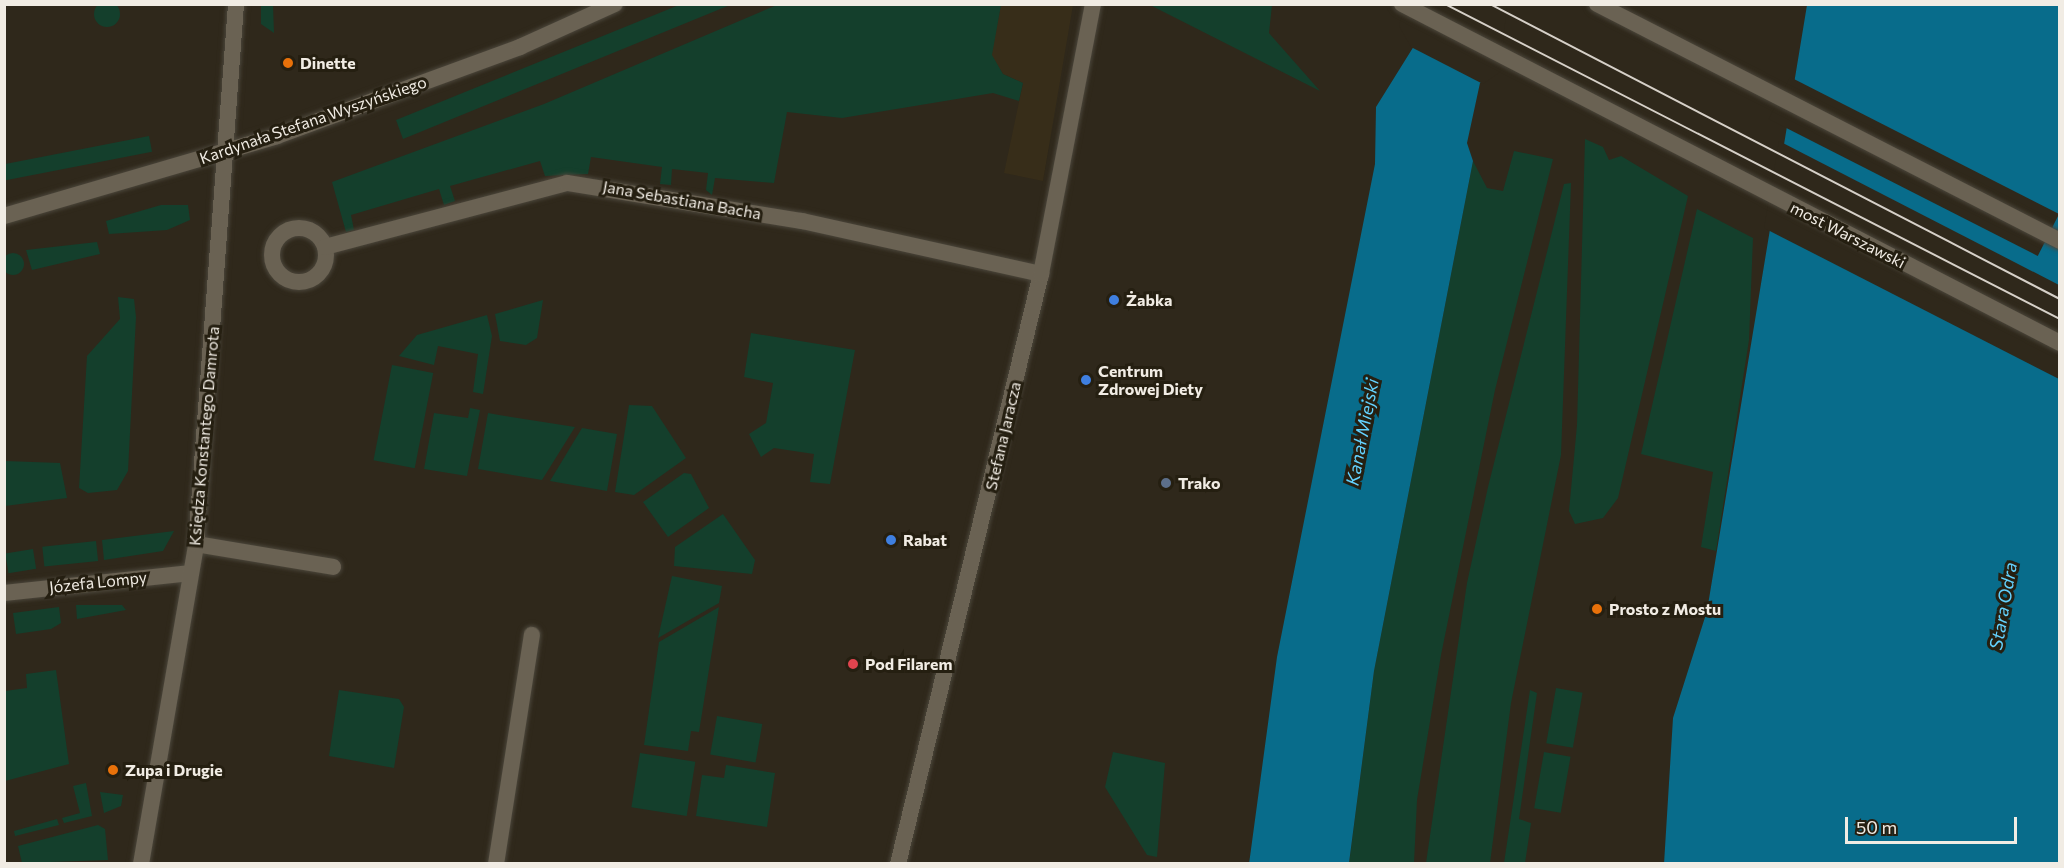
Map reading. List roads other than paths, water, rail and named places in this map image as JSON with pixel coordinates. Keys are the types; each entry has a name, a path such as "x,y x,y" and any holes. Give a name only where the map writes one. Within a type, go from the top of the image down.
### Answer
{"street":[{"name":"Księdza Konstantego Damrota","path":"141,864 196,544 228,151 236,4"},
{"name":"Kardynała Stefana Wyszyńskiego","path":"4,216 228,151 520,47 615,4"},
{"name":"Stefana Jaracza","path":"898,864 1041,274 1093,4"},
{"name":"most Warszawski","path":"1402,4 1636,127 2060,343"},
{"path":"1597,4 2060,241"},
{"name":"Jana Sebastiana Bacha","path":"325,247 567,183 802,220 1041,274"},
{"path":"196,544 333,567"},
{"name":"Józefa Lompy","path":"4,593 191,573"},
{"path":"496,864 532,635"}],"water":[{"name":"Stara Odra","path":"1807,5 2059,5 2059,863 1664,864 1673,718 1707,611"},
{"name":"Kanał Miejski","path":"1414,46 1497,72 1480,83 1467,143 1473,161 1374,671 1349,863 1249,864 1277,657 1375,164 1376,107"}],"tram line":[{"path":"1445,4 2060,319"},
{"path":"1490,4 2060,299"}],"place":[{"name":"Dinette","path":"288,63"},
{"name":"Żabka","path":"1114,300"},
{"name":"Centrum Zdrowej Diety","path":"1086,380"},
{"name":"Trako","path":"1166,483"},
{"name":"Rabat","path":"891,540"},
{"name":"Prosto z Mostu","path":"1597,609"},
{"name":"Pod Filarem","path":"853,664"},
{"name":"Zupa i Drugie","path":"113,770"}]}
